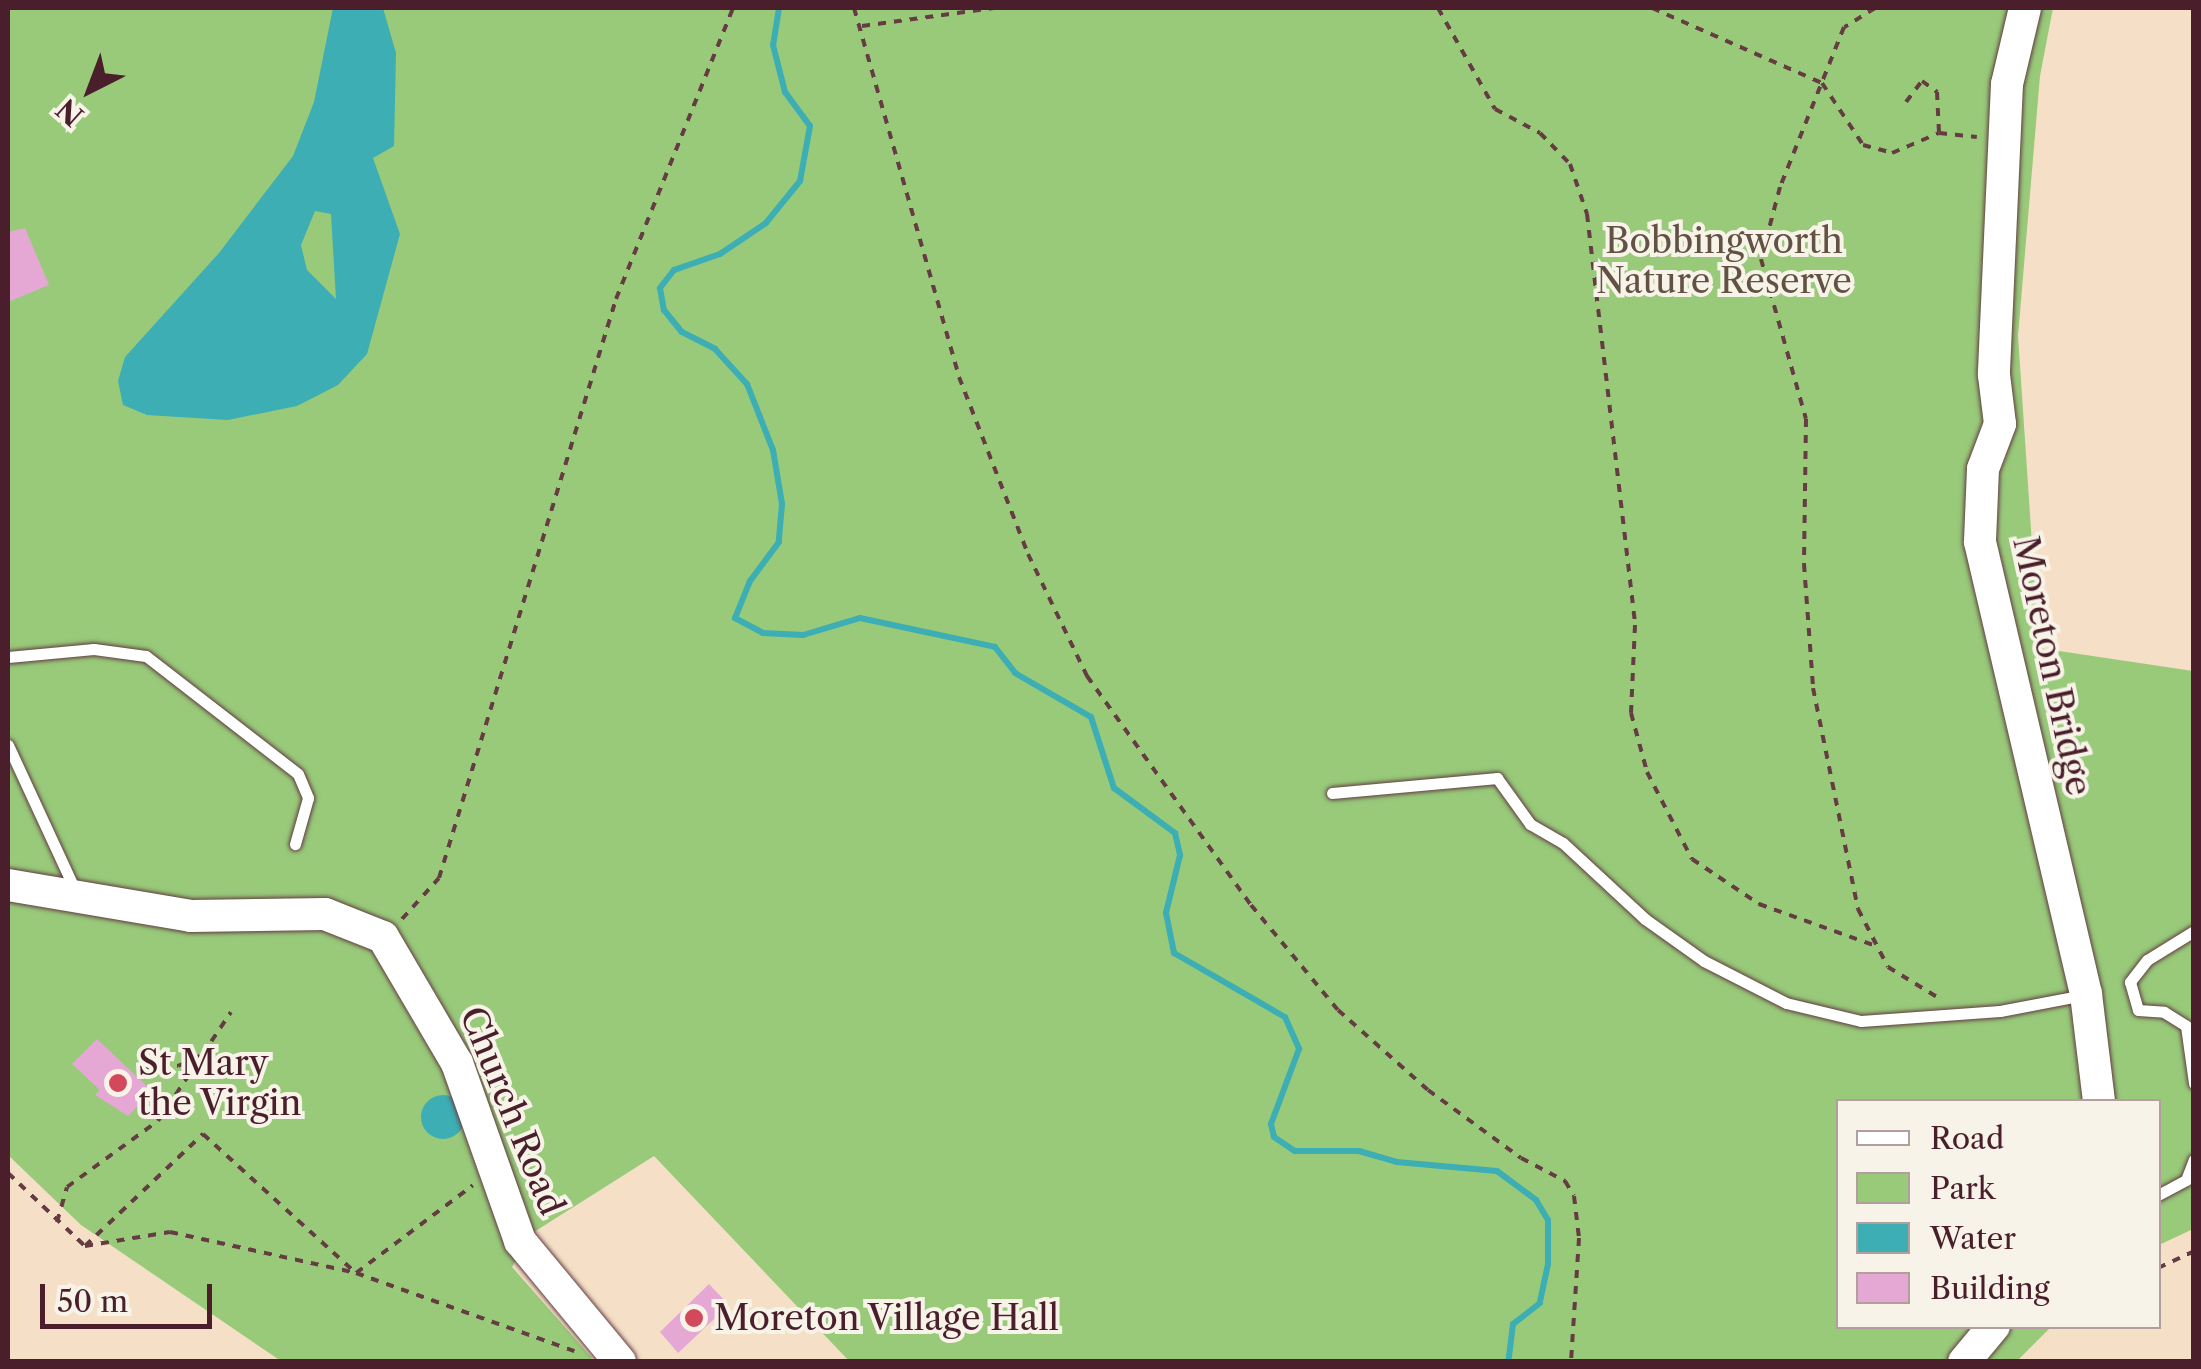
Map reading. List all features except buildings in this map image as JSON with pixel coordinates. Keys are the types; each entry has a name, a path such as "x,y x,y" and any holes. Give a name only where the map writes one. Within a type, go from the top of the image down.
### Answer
{"street":[{"name":"Moreton Bridge","path":"2024,8 2007,84 1994,375 2000,424 1984,469 1980,542 2086,994 2098,1099"},
{"path":"8,886 80,901 192,916 325,914 383,937"},
{"name":"Church Road","path":"383,937 457,1063 520,1241 606,1360"},
{"path":"1964,1362 1992,1329"}],"lane":[{"path":"8,657 94,649 146,656 298,774 308,798 295,844"},
{"path":"8,746 80,901"},
{"path":"1332,793 1497,778 1530,824 1563,843 1644,919 1704,961 1786,1003 1861,1021 1964,1014 2086,994"},
{"path":"2194,930 2147,960 2130,982 2138,1010 2164,1012 2186,1026 2194,1083"},
{"path":"2161,1193 2186,1180 2194,1159"}],"path":[{"path":"383,937 439,878 616,299 733,8"},
{"path":"854,8 862,26 882,120 959,377 1028,554 1088,676 1251,905 1338,1010 1428,1090 1521,1158 1565,1181 1574,1196 1578,1238 1570,1362"},
{"path":"862,26 994,8"},
{"path":"1438,8 1495,109 1540,133 1570,164 1587,214 1636,625 1631,713 1647,772 1692,859 1759,904 1872,944"},
{"path":"1652,8 1822,83 1863,145 1892,152 1939,133 2007,140"},
{"path":"1875,8 1844,27 1780,187 1762,259 1795,361 1806,419 1804,564 1820,745 1872,944 1888,967 1964,1014"},
{"path":"1906,102 1922,81 1937,92 1943,105 1939,133"},
{"path":"57,1222 67,1186 158,1120 231,1012"},
{"path":"145,1067 178,1066 206,1053"},
{"path":"85,1246 203,1134 356,1273"},
{"path":"356,1273 494,1169"},
{"path":"8,1173 85,1246 170,1232 356,1273 606,1360"},
{"path":"2161,1267 2194,1251"}],"green space":[{"name":"Bobbingworth Nature Reserve","path":"8,8 2053,8 2040,76 2018,336 2039,648 2193,671 2193,1229 2161,1244 2161,1099 1836,1099 1836,1329 2049,1329 2017,1361 850,1362 654,1156 534,1232 512,1267 592,1358 588,1361 281,1361 81,1225 8,1155"}],"water":[{"path":"333,8 383,8 396,53 394,146 373,158 400,234 367,354 338,385 297,406 228,420 147,415 123,405 118,381 125,357 219,253 293,156 314,102","holes":["315,211 331,214 336,299 307,270 301,245"]},
{"path":"443,1095 459,1101 465,1117 459,1133 443,1139 427,1133 421,1117 427,1101"}],"waterway":[{"path":"779,8 773,45 785,92 810,126 800,181 766,223 720,254 674,270 660,288 664,310 682,332 715,349 747,384 773,450 782,504 779,542 750,581 735,618 763,633 803,635 860,618 995,647 1015,673 1091,717 1114,788 1175,833 1180,855 1166,913 1174,953 1285,1017 1299,1049 1271,1124 1274,1137 1295,1151 1359,1151 1397,1162 1497,1171 1536,1200 1548,1220 1548,1264 1540,1303 1513,1324 1508,1362"}],"place":[{"name":"St Mary the Virgin","path":"118,1083"},
{"name":"Moreton Village Hall","path":"694,1318"}]}
